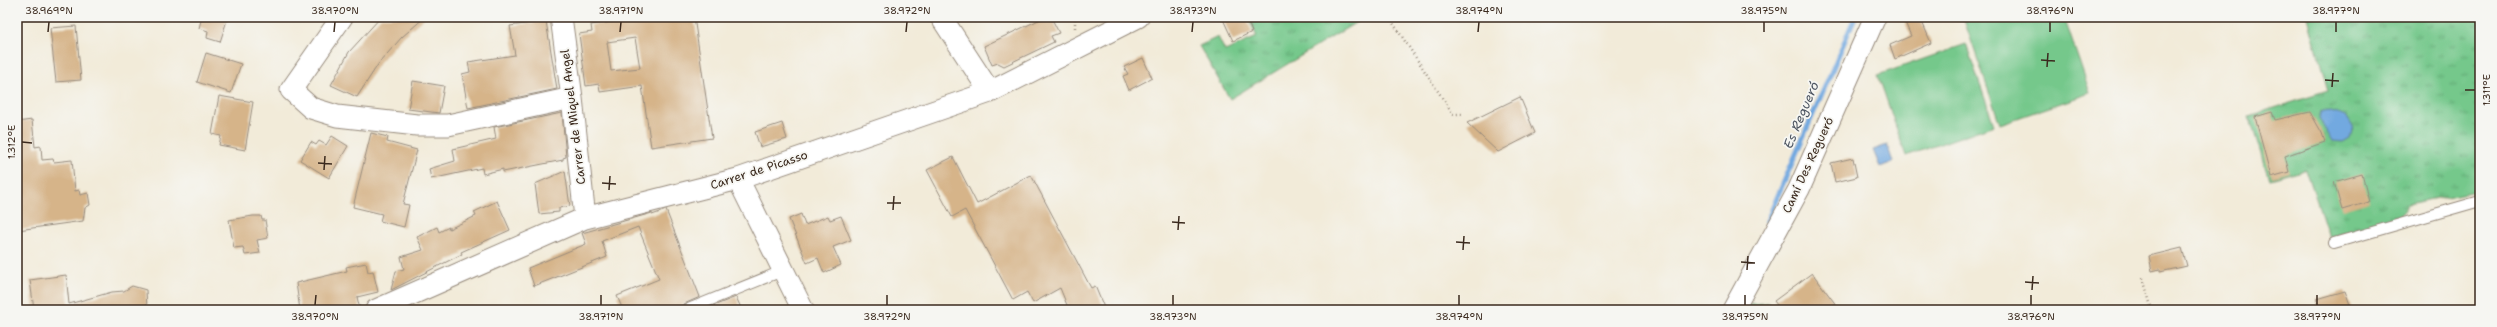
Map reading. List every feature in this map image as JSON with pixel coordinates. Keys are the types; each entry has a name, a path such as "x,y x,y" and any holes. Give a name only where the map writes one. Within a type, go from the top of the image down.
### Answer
{"street":[{"path":"342,17 291,90 311,108 337,116 418,125 448,125 572,98"},
{"name":"Carrer de Miquel Angel","path":"561,17 572,98 585,218"},
{"path":"941,17 990,92"},
{"name":"Carrer de Picasso","path":"376,310 585,218 738,179 990,92 1138,17"},
{"name":"Camí Des Regueró","path":"1733,310 1799,189 1875,17"},
{"path":"738,179 782,271 803,310"}],"lane":[{"path":"2334,243 2480,201"},
{"path":"686,310 782,271"}],"path":[{"path":"1389,17 1453,114 1462,114"},
{"path":"2144,278 2152,310"}],"green space":[{"path":"1248,17 1365,17 1230,99 1199,46 1218,37 1225,51 1257,37"},
{"path":"1963,17 2064,17 2090,93 2000,124"},
{"path":"2308,17 2480,17 2480,190 2408,205 2395,220 2329,237 2306,169 2269,179 2249,116 2328,91"},
{"path":"1966,44 1994,125 1906,156 1878,75"},
{"path":"1769,303 1769,310 1745,310 1748,304"}],"water":[{"path":"2327,110 2346,116 2353,127 2350,138 2343,142 2332,141 2319,119 2320,112"},
{"path":"1887,145 1893,162 1880,167 1873,150"}],"building":[{"path":"202,17 228,17 220,42 207,38 208,31 199,28"},
{"path":"381,17 425,17 402,37 379,63 357,97 331,85 349,52"},
{"path":"632,17 694,17 712,138 651,147 642,86 600,92 599,84 586,86 579,34 592,32 591,25 632,19","holes":["635,38 640,68 611,71 607,42"]},
{"path":"1045,17 1051,17 1059,33 1051,36 1054,42 1004,66 998,63 992,65 984,46"},
{"path":"1222,17 1246,17 1252,32 1233,41"},
{"path":"1911,17 1920,17 1931,43 1895,59 1890,45 1911,36 1904,20"},
{"path":"546,21 557,89 468,108 462,74 470,72 468,62 515,55 510,26"},
{"path":"76,26 81,80 56,82 50,28"},
{"path":"206,53 241,64 231,93 197,82"},
{"path":"1143,58 1152,78 1129,90 1123,76 1128,74 1124,67"},
{"path":"413,81 444,86 439,113 408,109"},
{"path":"219,96 253,102 245,150 219,145 221,136 212,134"},
{"path":"1520,97 1535,133 1498,152 1467,123"},
{"path":"2272,112 2275,120 2310,112 2322,133 2325,142 2285,156 2289,172 2271,177 2255,117"},
{"path":"562,113 566,157 563,158 563,160 503,172 503,169 483,174 482,168 431,179 429,169 455,161 453,149 496,139 494,127"},
{"path":"32,120 35,147 41,146 42,160 53,159 54,162 72,160 75,191 79,190 80,195 88,193 90,205 85,208 83,221 18,230 17,122"},
{"path":"782,123 787,139 760,147 755,132"},
{"path":"371,133 388,137 387,142 417,150 403,204 409,205 404,227 380,221 382,214 353,207"},
{"path":"332,136 348,146 329,178 300,160 311,142 316,145 319,141 326,145"},
{"path":"953,157 977,204 1031,175 1091,288 1095,286 1105,310 1069,310 1060,288 1033,303 1027,292 1013,300 965,210 952,217 927,170"},
{"path":"1853,158 1857,177 1835,182 1831,163"},
{"path":"565,171 570,206 559,208 559,212 539,214 535,184"},
{"path":"2362,174 2369,202 2342,210 2334,182"},
{"path":"497,201 510,230 461,252 462,254 391,290 396,271 404,269 401,257 423,250 417,237 437,227 439,232 449,227 449,229 476,216 474,212"},
{"path":"666,210 700,297 684,304 676,310 623,310 617,296 659,279 638,227 602,241 607,257 534,286 528,268 586,244 582,233"},
{"path":"801,214 805,225 828,216 830,220 841,216 851,240 833,247 841,265 824,273 818,258 807,263 789,219"},
{"path":"261,216 262,220 265,220 268,238 257,240 260,253 245,255 243,247 234,248 229,220"},
{"path":"2182,248 2187,266 2160,272 2160,269 2152,271 2149,256"},
{"path":"366,263 368,272 373,271 378,292 357,297 360,310 300,310 296,283 347,271 346,267"},
{"path":"1812,273 1840,310 1781,310 1774,301"},
{"path":"66,275 69,304 112,292 124,291 132,286 146,290 147,309 34,310 30,280"},
{"path":"2345,291 2352,310 2320,310 2317,299"},
{"path":"736,297 742,310 703,310"}],"waterway":[{"name":"Es Regueró","path":"1767,221 1855,17"}]}
